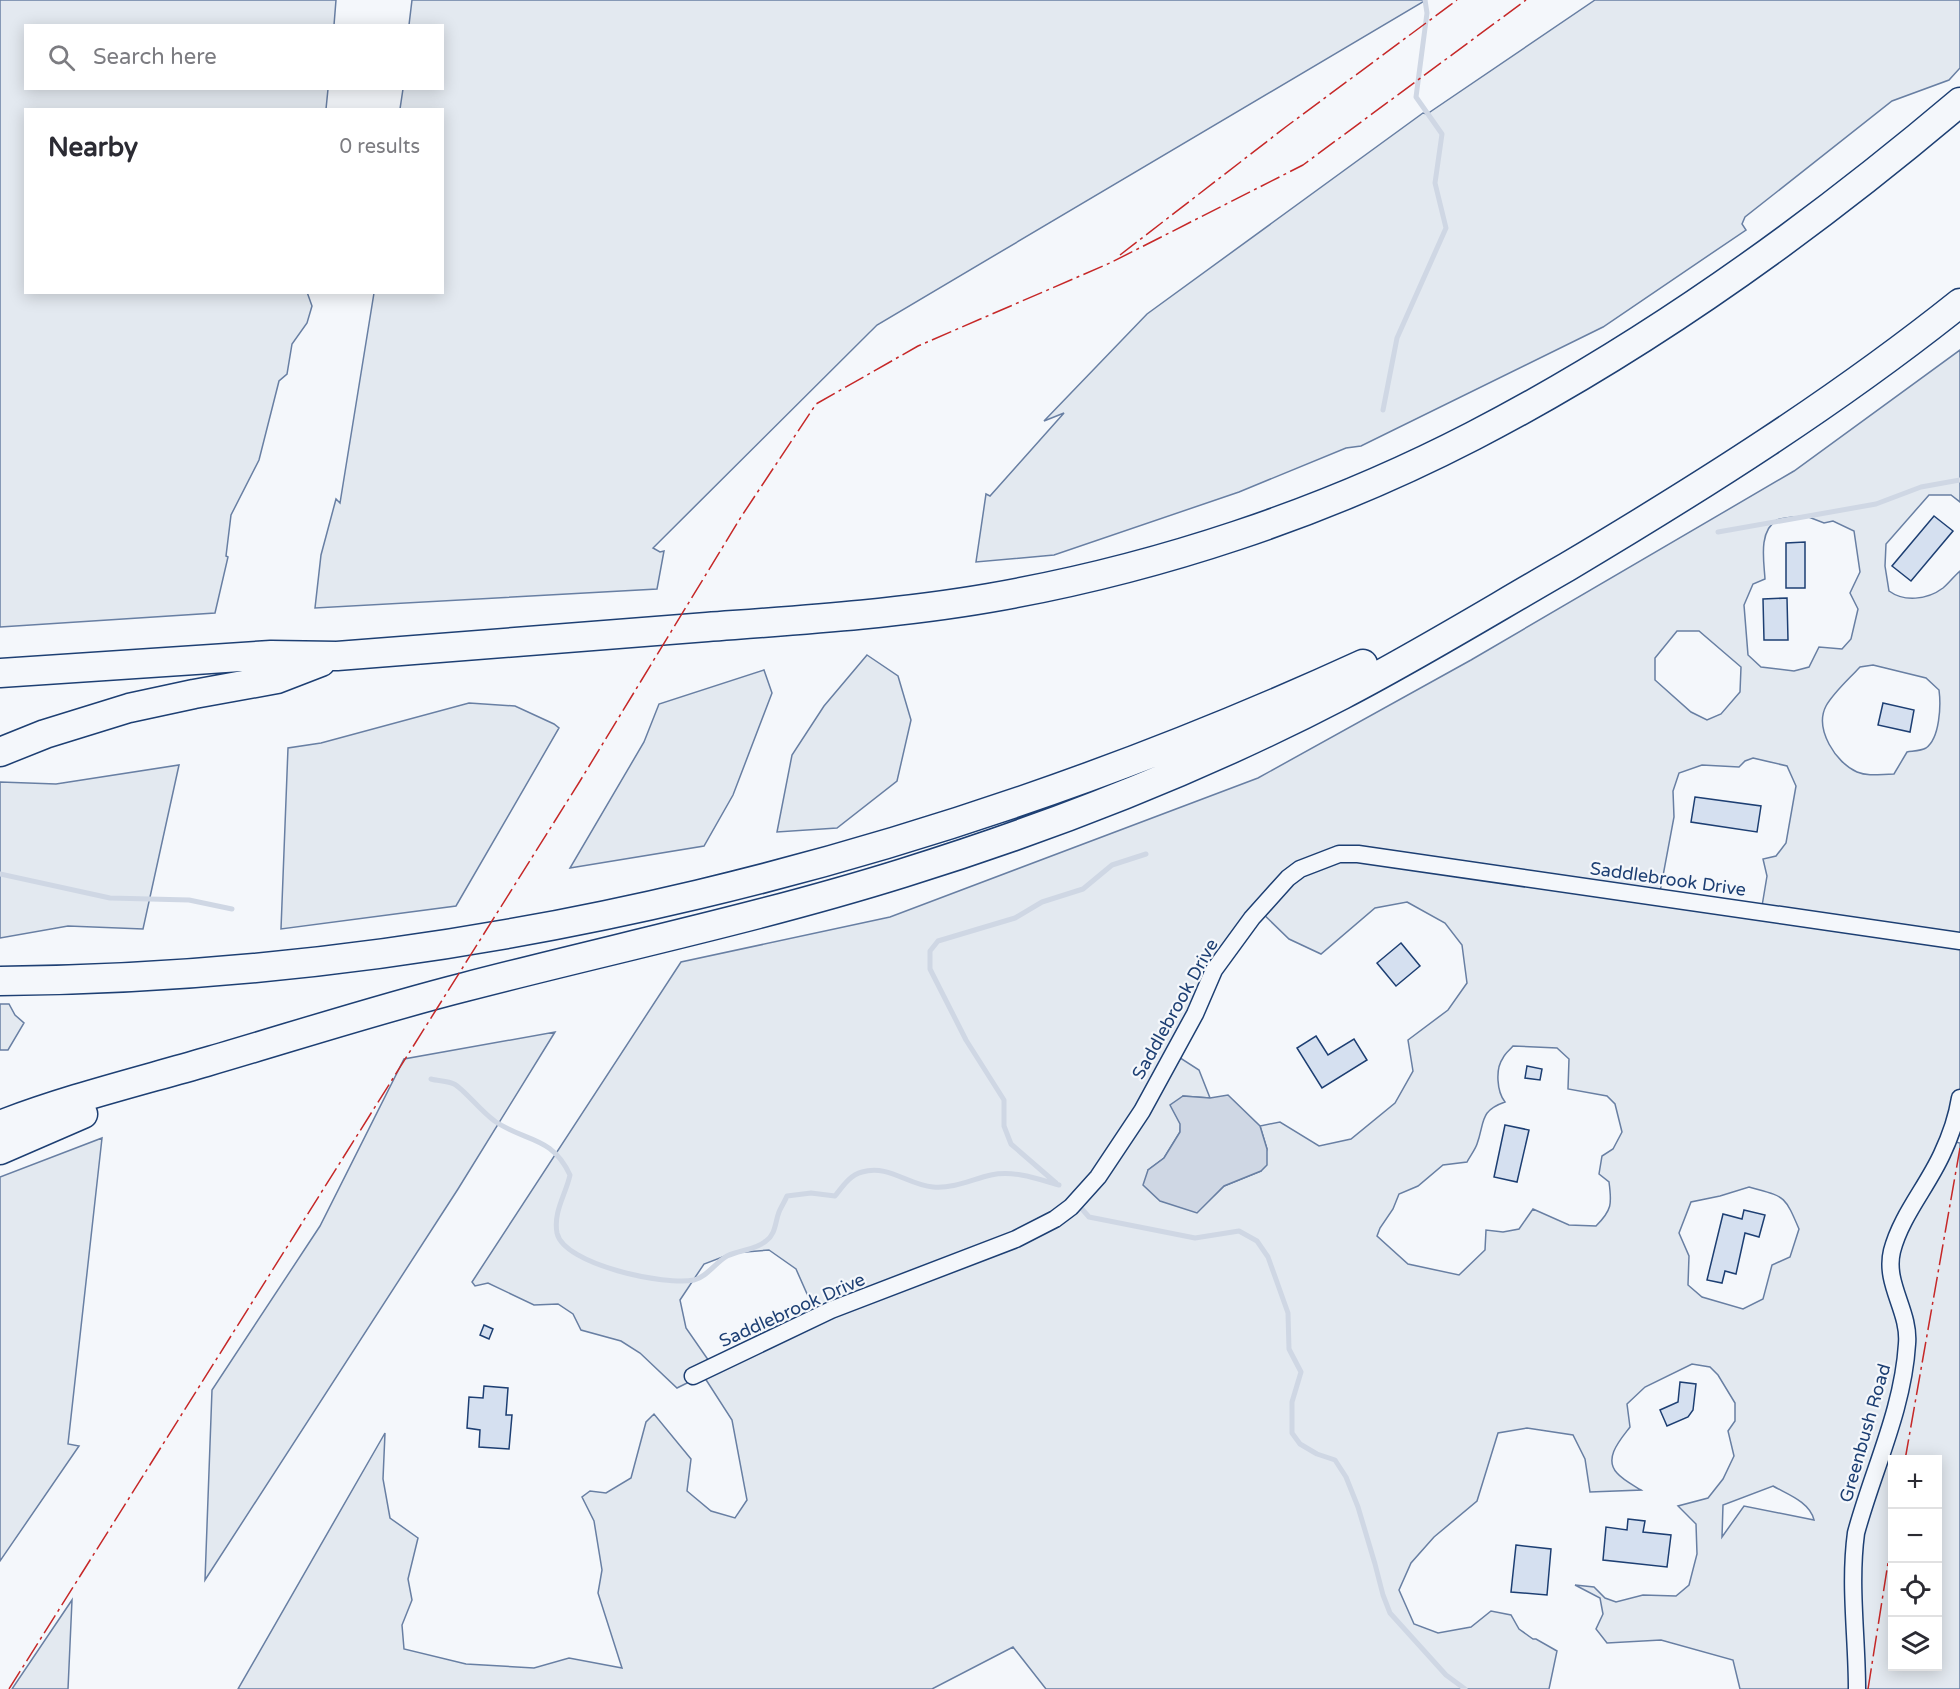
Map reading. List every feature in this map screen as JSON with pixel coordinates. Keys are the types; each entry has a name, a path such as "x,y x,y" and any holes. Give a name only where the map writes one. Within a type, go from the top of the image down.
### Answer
{"highway":[{"path":"0,673 271,655 338,656 906,611 1051,586 1113,572 1235,536 1295,515 1412,466 1470,438 1571,382 1688,307 1783,241 1960,102"},
{"path":"0,1125 64,1103 406,1002 839,892 1023,834 1217,755 1397,666 1679,500 1778,436 1893,355 1960,303"},
{"path":"0,981 198,973 390,953 559,925 664,904 768,879 956,824 1150,754 1332,678 1568,566"},
{"path":"0,752 45,734 129,708 277,679 338,656"},
{"path":"0,1150 128,1095 237,1053"}],"street":[{"name":"Saddlebrook Drive","path":"693,1376 831,1310 1016,1239 1055,1219 1071,1207 1098,1177 1142,1110 1195,1014 1214,970 1252,918 1287,878 1300,869 1339,854 1358,854 1960,941"},
{"name":"Greenbush Road","path":"1857,1689 1853,1580 1856,1533 1898,1401 1904,1377 1908,1341 1901,1306 1891,1282 1889,1265 1892,1249 1900,1230 1942,1155 1960,1098"}],"shaded area":[{"path":"0,0 336,0 334,24 24,24 24,90 328,90 326,108 24,108 24,294 308,294 312,306 307,323 292,344 287,374 279,381 259,460 231,515 226,556 228,557 215,613 0,627"},
{"path":"412,0 1426,0 877,325 653,548 660,552 664,551 657,589 315,608 321,555 336,499 340,503 374,294 444,294 444,108 400,108 403,90 444,90 444,24 409,24"},
{"path":"1595,0 1960,0 1960,68 1949,80 1892,101 1745,217 1742,224 1746,230 1603,327 1361,446 1346,448 1239,492 1054,555 976,562 986,494 990,496 1064,413 1044,421 1147,314 1423,113 1427,114"},
{"path":"1960,350 1960,502 1951,495 1929,495 1886,544 1885,566 1889,591 1908,598 1923,597 1937,592 1960,571 1960,1089 1950,1141 1960,1143 1960,1689 1740,1689 1733,1660 1661,1640 1607,1643 1596,1629 1603,1614 1600,1598 1575,1585 1594,1587 1605,1598 1616,1602 1643,1595 1676,1596 1689,1585 1697,1554 1696,1524 1678,1506 1708,1498 1723,1479 1734,1456 1728,1431 1735,1421 1735,1403 1718,1375 1710,1367 1692,1364 1645,1387 1627,1404 1630,1427 1615,1449 1612,1461 1619,1476 1641,1490 1590,1492 1585,1459 1573,1435 1527,1428 1498,1433 1477,1501 1434,1537 1411,1563 1399,1590 1414,1624 1438,1633 1471,1627 1491,1611 1511,1615 1519,1629 1557,1651 1549,1689 1046,1689 1013,1647 932,1689 238,1689 385,1433 383,1479 390,1518 418,1538 408,1579 412,1600 402,1625 404,1649 466,1664 534,1668 569,1658 622,1668 598,1593 602,1570 594,1521 582,1497 590,1491 606,1493 631,1478 646,1422 654,1414 691,1459 687,1491 711,1511 735,1518 747,1500 732,1420 703,1375 677,1388 640,1353 621,1341 581,1330 573,1314 558,1304 534,1305 488,1283 475,1286 472,1282 681,962 890,917 1258,778 1471,660 1794,471","holes":["1806,516 1824,523 1833,521 1854,531 1860,572 1850,593 1858,609 1851,639 1842,649 1819,647 1809,667 1794,671 1761,667 1748,655 1744,605 1753,584 1765,579 1763,556 1767,531 1771,525 1780,519","1677,631 1699,631 1741,667 1740,692 1721,714 1707,720 1691,712 1655,680 1655,658","1873,665 1926,678 1939,690 1937,729 1931,743 1926,748 1907,752 1894,774 1866,774 1849,768 1835,753 1825,735 1823,715 1826,706 1860,667","1753,758 1787,766 1796,786 1786,843 1776,856 1763,859 1767,876 1761,912 1659,897 1674,817 1673,791 1679,773 1702,765 1739,767 1745,761","1407,902 1445,923 1462,945 1467,983 1448,1010 1408,1040 1413,1071 1395,1103 1351,1139 1319,1146 1280,1122 1260,1126 1267,1149 1261,1171 1224,1186 1199,1210 1148,1170 1164,1158 1180,1132 1183,1096 1210,1098 1199,1070 1174,1054 1259,910 1289,939 1321,954 1375,908","1513,1046 1557,1048 1569,1059 1568,1089 1607,1096 1615,1104 1622,1132 1613,1149 1602,1156 1599,1174 1609,1182 1610,1206 1608,1211 1596,1226 1569,1225 1533,1209 1519,1229 1503,1232 1486,1230 1485,1250 1459,1275 1408,1264 1377,1236 1380,1228 1393,1209 1399,1194 1418,1186 1443,1165 1467,1162 1476,1146 1487,1113 1505,1102 1500,1092 1498,1074 1500,1063","1749,1187 1777,1195 1790,1209 1799,1229 1790,1257 1772,1265 1763,1299 1743,1309 1702,1297 1688,1285 1689,1256 1679,1233 1691,1202","769,1250 796,1269 815,1312 711,1364 686,1328 680,1300 704,1264 733,1253","1773,1486 1803,1503 1814,1520 1744,1506 1722,1537 1723,1505"]},
{"path":"867,655 898,676 911,720 897,781 837,828 777,832 792,755 824,706"},
{"path":"764,670 772,693 733,795 704,846 570,868 644,742 659,704"},
{"path":"469,703 515,706 559,728 456,906 281,929 288,748 321,743"},
{"path":"179,765 143,929 68,926 0,938 0,782 56,784"},
{"path":"0,1004 9,1004 15,1015 24,1023 8,1050 0,1050"},
{"path":"555,1032 458,1189 205,1580 212,1390 320,1226 404,1059"},
{"path":"1228,1095 1260,1126 1267,1149 1267,1165 1261,1171 1224,1186 1197,1213 1160,1201 1143,1185 1148,1170 1164,1158 1180,1132 1180,1124 1170,1105 1183,1096 1210,1098"},
{"path":"102,1138 68,1444 79,1446 0,1561 0,1177"},
{"path":"72,1600 68,1689 12,1689"}],"building":[{"path":"1934,516 1953,531 1911,581 1892,566"},
{"path":"1805,542 1805,588 1786,588 1786,543"},
{"path":"1787,598 1788,640 1764,640 1763,599"},
{"path":"1883,703 1914,710 1910,732 1878,725"},
{"path":"1695,797 1761,806 1757,832 1691,822"},
{"path":"1401,943 1420,966 1396,986 1377,963"},
{"path":"1316,1036 1328,1055 1354,1039 1367,1060 1322,1088 1297,1048"},
{"path":"1527,1066 1542,1069 1540,1080 1525,1078"},
{"path":"1505,1125 1529,1130 1517,1182 1494,1177"},
{"path":"1744,1210 1765,1215 1759,1237 1745,1233 1736,1274 1725,1271 1722,1283 1707,1280 1723,1214 1742,1219"},
{"path":"484,1325 493,1329 489,1339 480,1335"},
{"path":"1680,1382 1696,1384 1693,1410 1688,1417 1667,1426 1660,1410 1678,1402"},
{"path":"484,1386 508,1388 506,1415 512,1415 509,1449 479,1447 480,1430 467,1428 469,1397 483,1398"},
{"path":"1628,1519 1645,1521 1643,1532 1671,1535 1667,1567 1603,1560 1606,1527 1627,1530"},
{"path":"1516,1545 1551,1549 1547,1595 1511,1592"}],"waterway":[{"path":"1383,410 1397,338 1446,228 1435,183 1442,134 1416,97 1427,13 1425,0"},
{"path":"1718,532 1876,504 1921,487 1960,480"},
{"path":"1056,1183 1011,1144 1004,1126 1004,1100 966,1040 930,969 930,951 938,941 1015,918 1042,902 1083,889 1112,865 1146,854"},
{"path":"0,874 110,898 189,900 232,909"},
{"path":"431,1079 454,1084 496,1122 547,1146 563,1162 570,1175 560,1203 556,1225 557,1233 564,1244 577,1255 596,1264 662,1280 694,1280 707,1273 727,1256 762,1244 773,1231 787,1196 811,1193 835,1196 850,1178 862,1172 881,1171 933,1187 948,1187 1000,1174 1026,1176 1059,1185"},
{"path":"1082,1209 1089,1217 1195,1238 1239,1231 1257,1241 1268,1257 1288,1313 1289,1349 1301,1372 1292,1402 1292,1433 1300,1444 1317,1454 1335,1460 1346,1477 1358,1507 1390,1613 1446,1675 1465,1689"}],"power":[{"path":"1120,255 1287,126 1457,0"},
{"path":"9,1689 580,781 741,517 816,404 918,346 1110,263 1303,165 1526,0"},
{"path":"1906,1455 1960,1148"},
{"path":"1868,1689 1888,1563"}]}
